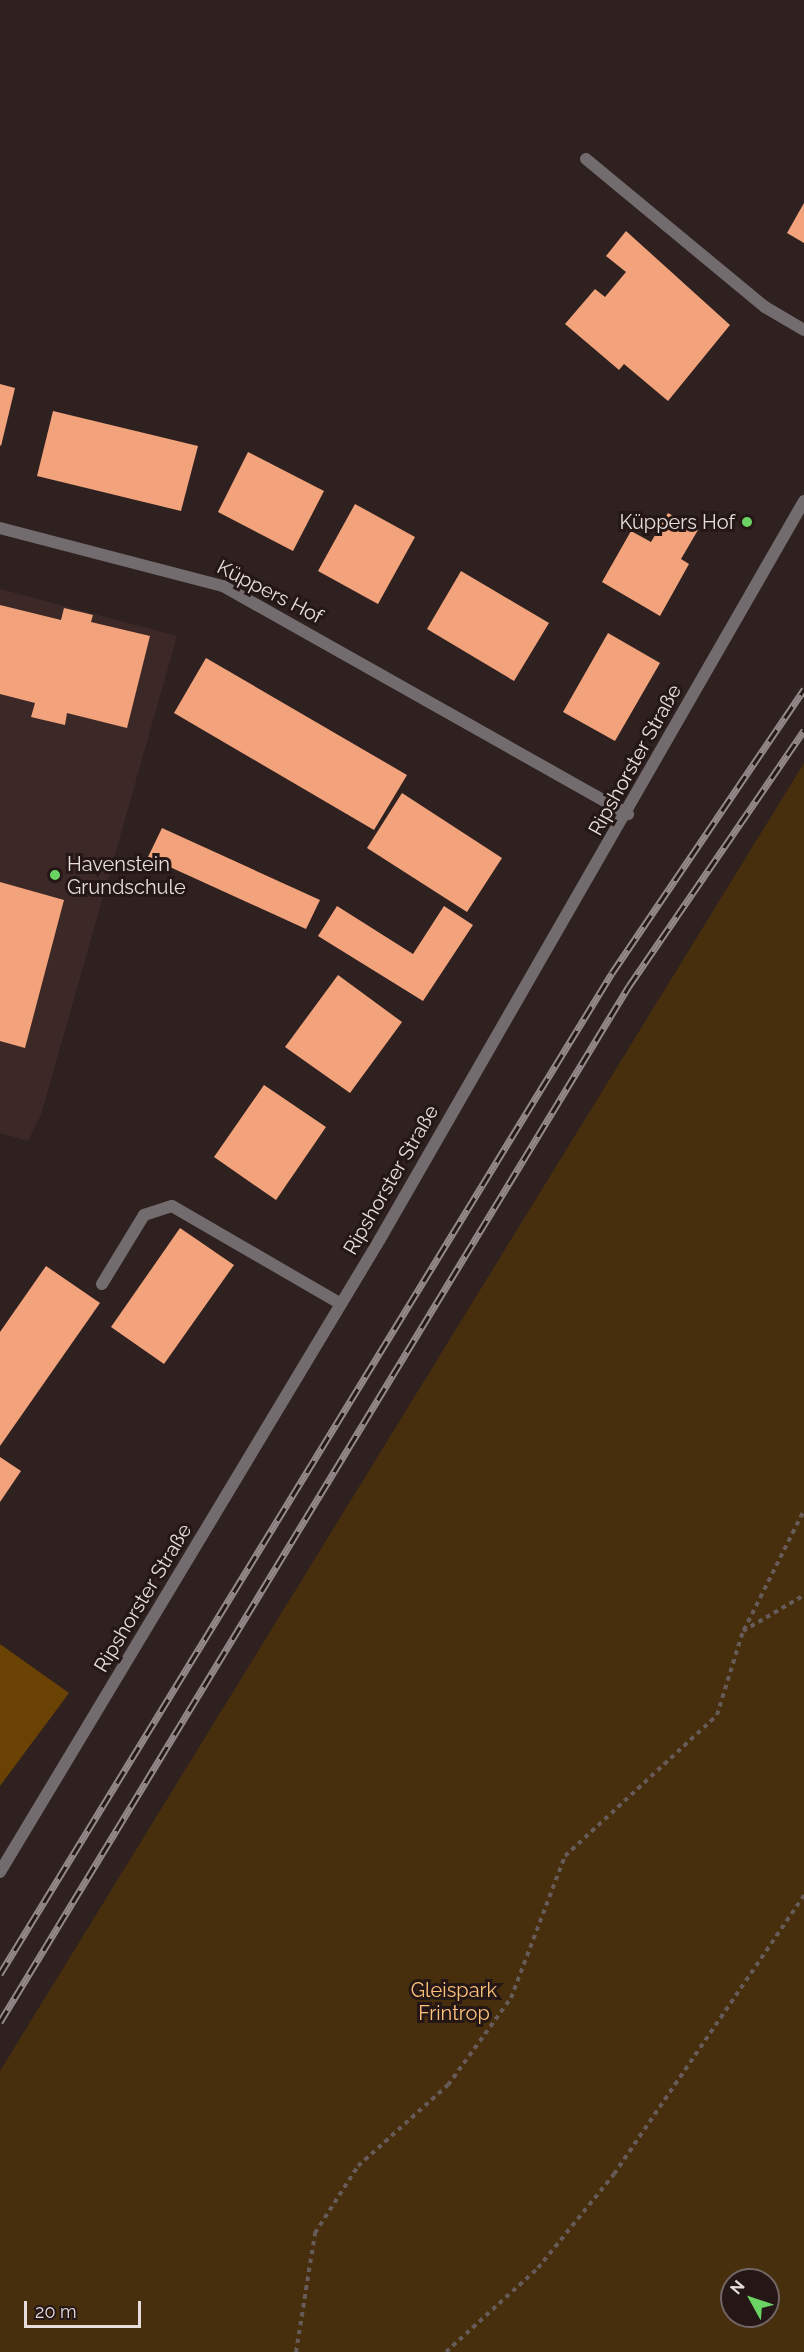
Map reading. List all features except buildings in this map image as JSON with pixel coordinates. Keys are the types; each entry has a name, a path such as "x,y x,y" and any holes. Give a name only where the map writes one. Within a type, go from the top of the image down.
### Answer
{"street":[{"path":"586,159 765,307 804,330"},
{"name":"Ripshorster Straße","path":"0,1872 341,1304 628,814 804,501"},
{"name":"Küppers Hof","path":"0,528 223,586 628,814"},
{"path":"102,1284 144,1215 172,1206 341,1304"}],"path":[{"path":"296,2352 315,2233 358,2166 448,2085 512,1998 565,1856 717,1715 743,1631 804,1510"},
{"path":"743,1631 804,1595"},
{"path":"446,2352 538,2268 614,2174 804,1895"}],"shaded area":[{"name":"Havenstein Grundschule","path":"0,589 177,636 41,1115 28,1141 0,1133"},
{"path":"0,1644 69,1693 0,1786"}],"green space":[{"name":"Gleispark Frintrop","path":"804,763 804,2352 0,2352 0,2071"}],"railway":[{"path":"0,1974 612,973 804,689"},
{"path":"0,2022 629,986 804,730"}],"place":[{"name":"Küppers Hof","path":"747,522"},
{"name":"Havenstein Grundschule","path":"55,875"}]}
